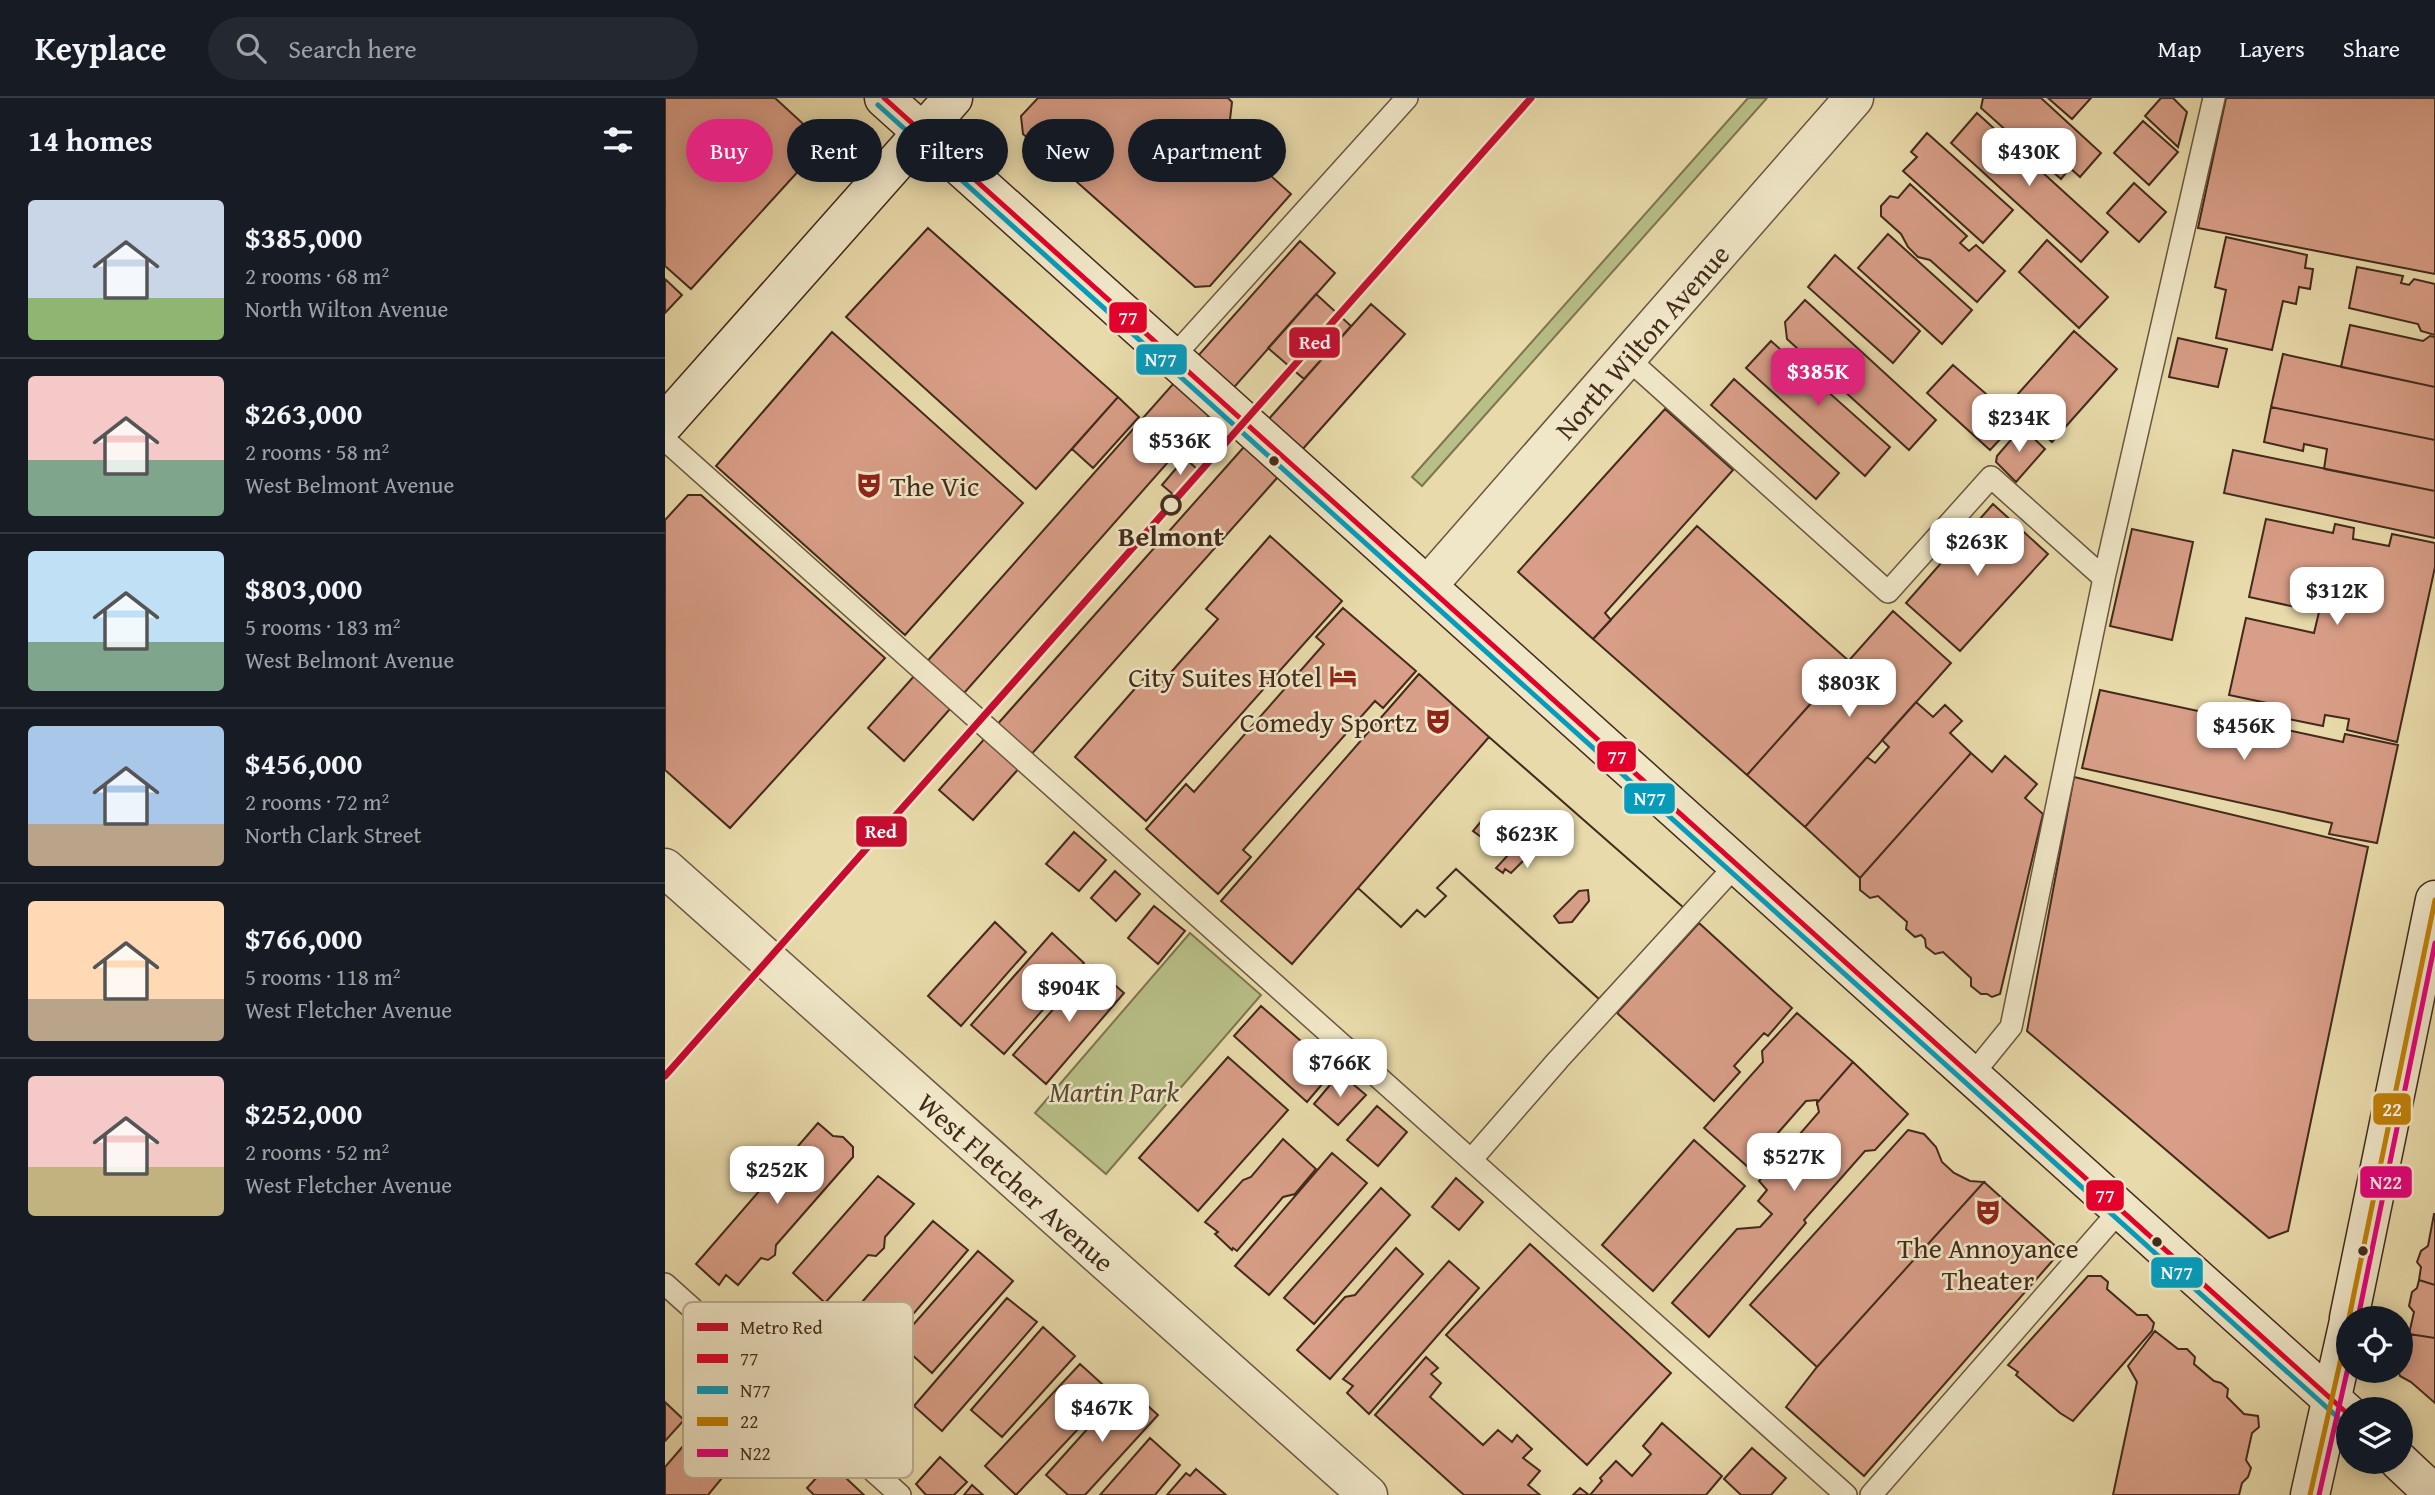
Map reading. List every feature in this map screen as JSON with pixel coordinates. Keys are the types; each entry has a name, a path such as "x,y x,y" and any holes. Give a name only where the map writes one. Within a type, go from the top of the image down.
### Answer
{"main road":[{"path":"884,98 907,119"},
{"path":"935,119 953,98"},
{"name":"North Wilton Avenue","path":"1428,585 1854,98"},
{"path":"665,424 896,163"},
{"path":"978,182 2336,1403"},
{"name":"West Fletcher Avenue","path":"665,869 1368,1495"},
{"path":"2352,1306 2435,900"},
{"path":"2310,1495 2336,1419"},
{"path":"2413,1474 2435,1495"}],"lane":[{"path":"1173,357 1407,98"},
{"path":"1972,1074 2011,1027 2104,578 2214,98"},
{"path":"1627,358 1888,592 1991,477 2104,578"},
{"path":"665,440 1846,1495"},
{"path":"1471,1160 1558,1060 1737,864"},
{"path":"1871,1495 2121,1209"},
{"path":"665,1284 685,1302"},
{"path":"881,1478 900,1495"}],"green space":[{"path":"1748,98 1767,98 1422,486 1412,477"},
{"name":"Martin Park","path":"1190,933 1261,995 1106,1174 1035,1113"}],"building":[{"path":"665,98 775,98 798,119 787,119 788,182 691,289 665,266"},
{"path":"1038,98 1228,98 1232,102 1230,119 1128,119 1128,182 1278,182 1291,194 1210,286 1195,287 1077,182 1114,182 1114,119 1022,119 1022,125 1021,116"},
{"path":"1983,98 2041,98 2101,153 2080,177 2070,168 2061,179 2026,148 2022,153 2004,137 2009,133 1981,108"},
{"path":"2048,98 2091,98 2072,119"},
{"path":"2161,98 2173,98 2187,112 2178,147 2145,116"},
{"path":"2226,98 2435,98 2435,274 2198,228"},
{"path":"1977,113 2108,232 2081,262 1951,143"},
{"path":"2143,121 2178,152 2149,185 2114,153"},
{"path":"1927,133 2013,210 1983,243 1903,171 1917,157 1911,152"},
{"path":"2134,183 2166,212 2139,242 2107,213"},
{"path":"1910,184 1967,236 1960,243 1969,251 1976,245 2005,271 1977,302 1930,260 1918,257 1901,234 1881,216 1881,206 1890,196 1898,198"},
{"path":"928,228 1118,397 1036,489 846,317"},
{"path":"1888,234 1972,310 1942,344 1858,268"},
{"path":"2226,237 2307,255 2305,268 2313,269 2310,289 2299,287 2296,304 2283,301 2272,350 2216,338 2226,290 2215,287"},
{"path":"2047,240 2108,297 2079,328 2019,272"},
{"path":"1300,241 1335,273 904,761 868,728"},
{"path":"1835,255 1920,331 1893,363 1808,287"},
{"path":"2357,267 2403,276 2401,283 2409,285 2414,279 2435,284 2435,335 2421,331 2418,324 2349,308"},
{"path":"665,279 682,295 665,313"},
{"path":"1316,294 1351,326 1304,379 1268,348"},
{"path":"1805,300 1936,420 1909,450 1787,339 1785,322"},
{"path":"1371,304 1405,334 973,820 939,790"},
{"path":"2350,325 2423,341 2430,336 2435,337 2435,387 2341,367"},
{"path":"2074,331 2117,369 2052,442 2009,404"},
{"name":"The Vic","path":"832,332 1023,503 905,635 716,466"},
{"path":"2178,338 2227,349 2218,387 2169,377"},
{"path":"1771,341 1890,447 1865,476 1746,368"},
{"path":"2283,354 2435,387 2435,440 2271,407"},
{"path":"1953,365 2017,421 1990,450 1927,393"},
{"path":"1734,379 1839,473 1816,499 1711,405"},
{"path":"1118,397 1139,417 1093,468 1072,449"},
{"path":"2271,407 2435,440 2435,491 2324,469 2327,449 2304,444 2303,451 2264,442"},
{"path":"1665,409 1733,470 1605,613 1611,620 1593,639 1518,572"},
{"path":"2022,427 2045,449 2016,482 1996,462 1997,456"},
{"path":"2233,450 2435,491 2435,538 2224,493"},
{"path":"1185,458 1198,470 1175,496 1162,485"},
{"path":"688,495 701,495 885,658 730,828 665,770 665,520"},
{"path":"1993,504 2048,554 1960,651 1906,603"},
{"path":"2266,519 2333,533 2335,524 2354,528 2353,539 2389,546 2392,534 2435,543 2435,567 2397,742 2347,730 2349,719 2325,715 2323,726 2283,718 2286,707 2229,695 2246,618 2314,633 2319,612 2249,597"},
{"path":"1697,526 1849,661 1747,775 1593,639"},
{"path":"2132,529 2193,542 2172,640 2110,626"},
{"path":"1270,536 1342,601 1146,821 1075,757 1146,676 1158,687 1218,619 1206,609"},
{"path":"1343,608 1416,671 1383,708 1375,701 1243,850 1251,857 1218,894 1146,829 1186,784 1194,792 1324,644 1316,637"},
{"path":"1893,611 1951,663 1805,827 1747,775"},
{"path":"1419,674 1489,737 1292,964 1221,901"},
{"path":"2100,690 2343,742 2345,734 2398,745 2377,843 2329,834 2332,823 2082,768"},
{"path":"1916,702 1933,717 1945,705 1962,721 1950,733 1971,753 1860,878 1805,827 1867,757 1875,763 1889,747 1882,740"},
{"path":"1489,737 1684,908 1599,999 1456,869 1437,888 1446,896 1425,917 1417,910 1401,927 1358,888","holes":["1489,812 1496,819 1481,837 1473,831","1530,842 1532,852 1511,873 1505,869 1503,873 1496,868 1519,843","1588,890 1589,901 1572,922 1559,923 1554,916 1579,891"]},
{"path":"1489,737 1684,908 1599,999 1456,869 1437,888 1446,896 1425,917 1417,910 1401,927 1358,888"},
{"path":"1971,753 1992,772 2005,756 2037,784 2025,798 2043,814 2000,994 1992,997 1981,994 1971,986 1971,978 1943,952 1935,954 1926,947 1925,939 1921,935 1915,937 1906,929 1907,922 1878,896 1870,898 1860,890 1860,878"},
{"path":"2074,777 2368,847 2288,1231 2269,1238 2027,1031"},
{"path":"1074,832 1106,860 1079,891 1046,864"},
{"path":"1115,871 1140,894 1116,921 1091,898"},
{"path":"1154,906 1185,931 1158,964 1128,938"},
{"path":"995,922 1026,952 961,1026 928,996"},
{"path":"1699,923 1792,1008 1768,1036 1764,1033 1734,1066 1740,1072 1714,1101 1617,1013"},
{"path":"1052,933 1084,963 1004,1054 971,1025"},
{"path":"1092,965 1124,993 1046,1084 1013,1055"},
{"path":"1261,1006 1334,1070 1307,1102 1234,1036"},
{"path":"1797,1013 1853,1062 1817,1103 1817,1100 1806,1101 1748,1167 1704,1128 1763,1062 1762,1051"},
{"path":"1228,1057 1288,1110 1198,1211 1139,1158"},
{"path":"1853,1062 1908,1114 1875,1150 1865,1151 1804,1220 1806,1223 1709,1337 1672,1303 1737,1229 1760,1227 1772,1214 1758,1201 1767,1190 1759,1181 1819,1112 1817,1103"},
{"path":"1340,1073 1366,1095 1338,1125 1314,1104"},
{"path":"1377,1106 1407,1132 1378,1166 1347,1140"},
{"path":"818,1123 833,1136 843,1137 853,1147 853,1157 776,1245 775,1255 768,1260 761,1258 738,1285 726,1275 719,1285 696,1264"},
{"path":"1908,1130 1924,1134 1936,1147 1942,1162 1954,1173 1970,1181 1984,1182 1817,1367 1750,1305"},
{"path":"1283,1139 1316,1169 1295,1194 1283,1197 1237,1251 1233,1248 1232,1250 1215,1234 1218,1232 1205,1222 1243,1180 1251,1177"},
{"path":"1694,1140 1745,1186 1653,1291 1602,1245"},
{"path":"1332,1153 1367,1183 1269,1295 1235,1266"},
{"path":"878,1176 914,1204 885,1237 884,1248 876,1256 868,1255 826,1302 793,1273"},
{"path":"1456,1178 1483,1202 1459,1230 1432,1207"},
{"path":"1984,1182 2061,1251 1864,1476 1786,1407 1817,1367"},
{"path":"1381,1188 1410,1215 1314,1324 1284,1298"},
{"path":"2434,1214 2435,1285 2419,1280 2421,1267 2417,1262 2421,1251 2428,1246"},
{"path":"933,1221 968,1250 913,1314 913,1302 862,1302"},
{"path":"1530,1244 1671,1373 1587,1465 1446,1335"},
{"path":"1396,1248 1423,1274 1330,1379 1297,1350 1345,1297 1355,1295"},
{"path":"978,1251 1013,1281 932,1373 913,1356 913,1325"},
{"path":"1449,1261 1479,1288 1369,1414 1347,1393 1353,1386 1343,1379"},
{"path":"2088,1276 2101,1276 2108,1282 2107,1289 2137,1315 2147,1315 2154,1323 2152,1331 2073,1421 2060,1413 2008,1365"},
{"path":"2419,1280 2435,1285 2435,1338 2413,1335 2414,1312 2413,1306 2409,1306 2412,1292 2417,1288"},
{"path":"1007,1298 1037,1322 942,1431 914,1406"},
{"path":"1043,1327 1075,1356 1002,1437 971,1410"},
{"path":"2155,1331 2178,1349 2187,1349 2195,1357 2194,1364 2228,1389 2227,1397 2244,1414 2258,1416 2259,1427 2252,1433 2246,1460 2251,1468 2242,1483 2239,1495 2113,1495 2137,1382 2128,1366"},
{"path":"2413,1335 2435,1338 2435,1403 2412,1383"},
{"path":"1426,1357 1438,1368 1431,1374 1441,1383 1430,1397 1483,1445 1498,1430 1512,1442 1517,1435 1532,1449 1523,1458 1540,1471 1528,1485 1540,1495 1464,1495 1375,1415"},
{"path":"1080,1364 1112,1393 1016,1495 985,1466"},
{"path":"1126,1386 1158,1415 1085,1495 1068,1495 1046,1475"},
{"path":"665,1402 683,1421 665,1441"},
{"path":"1662,1423 1722,1476 1706,1495 1590,1495 1602,1481 1600,1478 1616,1461 1632,1476 1651,1454 1643,1446"},
{"path":"1150,1438 1180,1465 1155,1495 1100,1495"},
{"path":"683,1446 683,1478 722,1478 708,1495 665,1495 665,1467"},
{"path":"1752,1448 1786,1478 1771,1495 1741,1495 1724,1479"},
{"path":"940,1457 967,1482 954,1495 926,1495 916,1484"},
{"path":"1196,1469 1226,1495 1167,1495 1186,1473 1190,1476"},
{"path":"816,1478 846,1478 864,1495 814,1495 807,1488"},
{"path":"972,1485 983,1495 964,1495"},
{"path":"1580,1488 1589,1495 1573,1495"}],"metro line":[{"name":"Red","path":"665,1076 1531,98"}],"transit line":[{"name":"77","path":"884,98 2336,1403"},
{"name":"N77","path":"878,105 2336,1416"},
{"name":"22","path":"2351,1306 2435,900"},
{"name":"N22","path":"2360,1306 2435,943"},
{"name":"22","path":"2310,1495 2336,1380"},
{"name":"N22","path":"2319,1495 2344,1383"}],"place":[{"name":"The Vic","path":"869,485"},
{"name":"Belmont","path":"1171,505"},
{"name":"City Suites Hotel","path":"1343,676"},
{"name":"Comedy Sportz","path":"1438,721"},
{"name":"The Annoyance Theater","path":"1988,1212"}]}
